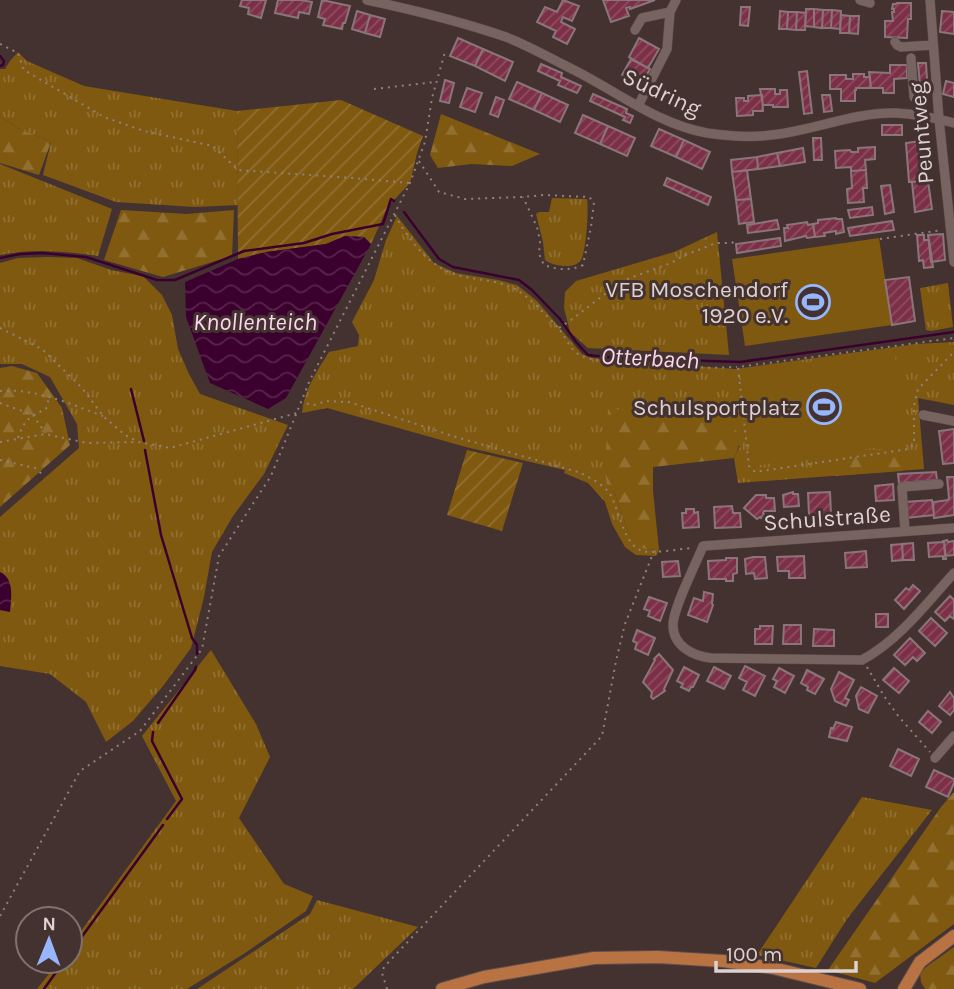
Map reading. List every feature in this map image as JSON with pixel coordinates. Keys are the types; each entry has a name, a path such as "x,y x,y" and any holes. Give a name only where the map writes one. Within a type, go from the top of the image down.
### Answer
{"main road":[{"path":"904,989 920,962 954,936"},
{"path":"442,989 484,977 594,958 658,957 723,961 773,968 860,989"}],"street":[{"name":"Südring","path":"367,0 408,4 508,38 573,69 679,126 705,132 771,135 875,114 896,113 921,115 954,123"},
{"path":"638,106 667,49 670,12 676,0"},
{"name":"Peuntweg","path":"930,0 954,262"},
{"path":"635,30 642,19 670,12"},
{"path":"895,42 901,47 933,45"},
{"path":"911,58 914,97"},
{"path":"923,415 954,421"},
{"path":"905,531 902,487 939,484"},
{"name":"Schulstraße","path":"703,546 954,528"},
{"path":"703,546 673,625 676,638 685,650 696,656 711,658 862,660 893,639 954,573"},
{"path":"935,758 954,736"}],"path":[{"path":"0,44 18,54 24,70 104,117 144,131 213,146 238,170 410,183"},
{"path":"0,916 80,771 140,731 202,649 219,556 271,476 300,402 410,183 425,142 432,98 445,52"},
{"path":"374,89 436,82"},
{"path":"418,160 439,192 465,199 543,195 589,197 594,202 592,227 583,265 573,270 544,265 539,254 537,227 523,197"},
{"path":"395,215 401,227 432,264 453,274 513,288 528,298 558,328 577,354 597,360 710,369 954,338"},
{"path":"880,239 950,229"},
{"path":"558,328 622,281 716,243 732,243 736,239"},
{"path":"0,328 42,349 82,388 104,417 125,435 139,442"},
{"path":"738,367 749,466 755,472 909,450 914,444 914,406 918,389 954,352"},
{"path":"0,391 15,390 59,399 104,417"},
{"path":"18,439 23,423 46,409 49,397"},
{"path":"300,402 314,405 326,401 349,402 456,437 578,472 609,492 626,533 634,546 643,552 703,546"},
{"path":"0,403 33,415 45,434"},
{"path":"0,442 45,434 87,443 139,442 170,448 298,412"},
{"path":"0,460 35,468 42,474"},
{"path":"387,989 383,981 384,967 602,736 625,624 654,551"},
{"path":"862,660 892,706 935,758"}],"green space":[{"path":"18,52 27,61 84,86 237,111 238,205 195,207 116,202 43,175 51,142 0,117 0,69 5,69"},
{"path":"341,100 423,136 410,183 388,206 371,244 364,237 345,236 326,244 266,252 238,259 237,111"},
{"path":"441,114 540,154 512,166 471,164 438,168 430,155"},
{"path":"0,117 51,142 39,175 0,163"},
{"path":"0,164 112,209 98,256 49,251 0,255"},
{"path":"552,198 587,199 584,248 581,260 574,265 558,265 545,260 536,214 549,212"},
{"path":"121,210 186,214 234,210 232,256 163,277 104,260"},
{"path":"397,216 434,263 456,273 517,285 537,301 582,354 592,358 735,369 916,344 954,342 954,405 918,398 924,469 738,483 734,458 740,446 705,418 614,491 628,531 645,549 659,550 656,556 636,555 625,547 612,524 605,502 588,483 564,473 565,470 466,447 327,408 302,413 308,389 329,352 358,346 359,335 352,322 374,280 386,240"},
{"path":"717,232 729,355 588,348 570,332 564,308 565,292 576,281 674,252"},
{"name":"VFB Moschendorf 1920 e.V.","path":"879,238 892,325 745,346 732,259"},
{"path":"18,258 77,258 111,270 143,276 162,295 172,315 178,349 200,394 288,425 264,474 233,516 212,552 191,648 133,721 106,742 86,702 50,674 0,666 0,517 79,448 77,424 50,377 22,364 0,364 0,263"},
{"path":"948,283 953,327 926,330 920,288"},
{"name":"Schulsportplatz","path":"894,349 907,443 753,466 742,372"},
{"path":"12,366 37,373 62,408 70,445 0,507 0,368"},
{"path":"608,409 677,413 732,423 738,436 739,444 734,458 653,467 659,550 637,546 628,531 614,491 607,485 605,473"},
{"path":"905,446 911,453 902,471 836,476 834,465 840,454"},
{"path":"467,450 523,463 502,531 447,515"},
{"path":"211,650 256,724 270,757 239,818 284,884 313,896 306,911 187,989 37,989 48,975 84,975 84,927 176,801 142,736"},
{"path":"954,792 954,924 875,983 828,970 941,807"},
{"path":"862,797 932,810 847,919 816,968 757,955"},
{"path":"317,900 418,927 353,989 197,989 310,914"},
{"path":"954,947 954,989 925,989 920,973"}],"water":[{"name":"Knollenteich","path":"345,236 364,237 371,244 286,398 268,409 210,383 186,317 185,282 238,259 266,252 326,244"},
{"path":"0,572 10,584 10,612 0,610"}],"building":[{"path":"242,0 266,0 261,18 248,14 249,8 240,6"},
{"path":"278,0 312,2 309,14 299,12 298,18 275,13"},
{"path":"322,0 350,6 342,29 323,25 325,19 318,17"},
{"path":"563,0 579,6 572,21 563,17 561,22 575,29 567,44 553,37 556,31 537,22 545,7 557,12"},
{"path":"603,0 655,0 626,8 629,16 611,22"},
{"path":"911,3 907,38 885,37 885,21 893,21 893,4"},
{"path":"741,7 750,7 748,26 740,25"},
{"path":"806,9 814,9 814,27 805,26"},
{"path":"814,9 823,10 822,28 814,27"},
{"path":"823,10 832,10 831,28 822,28"},
{"path":"832,10 841,11 840,29 831,28"},
{"path":"357,11 370,15 365,33 352,29"},
{"path":"780,11 788,12 787,29 779,29"},
{"path":"942,11 954,12 954,34 940,32"},
{"path":"788,12 797,12 796,30 787,29"},
{"path":"797,12 806,13 805,30 796,30"},
{"path":"370,15 385,19 380,37 365,33"},
{"path":"841,15 850,16 849,33 840,33"},
{"path":"850,16 859,16 858,34 849,33"},
{"path":"458,38 483,49 475,66 450,56"},
{"path":"639,38 659,49 648,68 629,57"},
{"path":"483,49 513,62 505,81 475,66"},
{"path":"631,59 650,69 641,86 622,75"},
{"path":"918,63 926,63 928,96 921,97"},
{"path":"541,64 562,73 561,77 581,86 577,93 558,85 560,81 538,71"},
{"path":"890,65 907,65 907,78 894,79 894,93 883,93 883,88 871,88 869,72 890,73"},
{"path":"807,71 812,113 804,114 799,72"},
{"path":"853,74 870,77 871,88 856,88 855,101 841,101 841,89 830,89 830,75 846,75 846,79 853,79"},
{"path":"445,80 454,83 449,103 440,101"},
{"path":"946,81 954,83 954,97 943,94"},
{"path":"517,82 542,93 534,110 509,99"},
{"path":"467,88 482,93 475,112 460,107"},
{"path":"760,89 775,89 775,94 780,94 780,90 787,90 788,107 763,105"},
{"path":"542,93 568,105 560,122 534,110"},
{"path":"593,94 627,109 626,113 633,116 630,123 623,120 625,117 590,101"},
{"path":"762,95 763,111 737,116 736,98 748,101 748,96"},
{"path":"822,95 830,95 832,111 824,112"},
{"path":"496,97 504,100 498,117 490,114"},
{"path":"583,115 608,126 600,144 575,133"},
{"path":"882,125 902,125 902,135 882,135"},
{"path":"608,126 635,138 627,156 600,144"},
{"path":"659,129 684,140 676,157 651,146"},
{"path":"813,138 821,138 822,160 814,160"},
{"path":"684,140 710,152 702,169 676,157"},
{"path":"921,141 925,181 909,182 906,143"},
{"path":"875,147 875,159 865,160 866,170 836,168 835,151 858,152 858,148"},
{"path":"803,148 805,162 780,166 777,153"},
{"path":"777,153 780,166 758,169 757,157"},
{"path":"757,157 758,169 732,172 731,160"},
{"path":"747,170 751,199 736,200 732,172"},
{"path":"866,170 867,188 863,188 864,202 848,203 847,189 852,188 851,171"},
{"path":"667,178 711,197 708,205 664,185"},
{"path":"928,181 932,209 915,212 912,182"},
{"path":"890,185 894,212 885,214 881,186"},
{"path":"751,199 754,222 739,224 736,200"},
{"path":"872,207 873,215 850,218 848,210"},
{"path":"842,219 844,232 824,233 825,236 815,237 813,224 818,223 818,220"},
{"path":"777,220 779,229 748,233 747,225"},
{"path":"892,221 894,230 850,236 848,228"},
{"path":"807,222 808,225 813,224 815,237 806,236 785,241 784,228 788,228 787,225"},
{"path":"943,234 945,260 931,262 928,235"},
{"path":"917,235 924,235 924,240 929,240 933,267 924,268 923,260 919,261"},
{"path":"780,238 781,246 737,253 736,244"},
{"path":"909,277 915,321 892,325 885,280"},
{"path":"954,429 954,463 943,464 939,431"},
{"path":"936,472 937,480 899,483 898,474"},
{"path":"947,477 954,477 954,515 934,518 933,502 949,498"},
{"path":"893,484 894,500 876,501 875,486"},
{"path":"793,492 798,494 799,506 784,507 783,495"},
{"path":"830,492 831,514 809,515 808,493"},
{"path":"756,495 774,498 775,511 764,511 761,518 757,519 744,508"},
{"path":"932,500 934,515 906,518 905,502"},
{"path":"732,506 733,513 740,513 741,527 715,528 714,507"},
{"path":"686,509 698,512 699,527 683,528 682,513 686,513"},
{"path":"943,541 946,559 943,559 943,556 929,557 928,543"},
{"path":"944,541 954,541 954,555 945,556"},
{"path":"913,543 914,560 903,560 902,544"},
{"path":"902,544 903,560 892,561 891,545"},
{"path":"866,551 867,567 846,568 845,553"},
{"path":"804,556 805,578 789,578 789,571 778,571 777,557"},
{"path":"765,557 767,578 755,579 754,573 746,574 745,559"},
{"path":"737,558 737,573 733,574 733,581 709,579 708,561"},
{"path":"678,561 680,576 663,577 662,562"},
{"path":"913,585 920,591 904,609 895,600 906,588 909,590"},
{"path":"704,592 713,594 713,605 707,622 688,615 694,598 703,601"},
{"path":"950,596 954,600 954,619 950,616 945,621 935,612"},
{"path":"649,597 667,603 660,621 648,616 650,611 644,609"},
{"path":"876,614 888,614 888,627 876,627"},
{"path":"931,618 947,633 935,646 919,631"},
{"path":"784,625 801,625 801,644 783,644"},
{"path":"760,626 773,626 772,644 755,644 755,629 760,629"},
{"path":"814,629 834,630 834,646 813,646"},
{"path":"637,630 655,638 648,655 635,649 637,643 633,641"},
{"path":"910,638 925,653 917,661 913,657 905,665 894,655"},
{"path":"659,654 673,670 665,691 653,699 652,692 643,682"},
{"path":"745,666 765,676 755,696 743,690 747,682 739,678"},
{"path":"684,667 699,675 689,691 677,681"},
{"path":"714,667 731,676 724,689 707,681"},
{"path":"779,668 794,676 785,693 774,687 777,681 773,679"},
{"path":"894,668 909,681 899,693 883,680"},
{"path":"807,670 824,679 815,694 801,683"},
{"path":"839,672 854,680 845,698 849,700 846,706 835,701 831,689"},
{"path":"861,687 877,696 868,713 859,709 856,696"},
{"path":"950,692 954,698 954,710 950,715 939,706"},
{"path":"928,711 941,722 932,733 919,722"},
{"path":"836,722 852,727 847,741 829,737"},
{"path":"898,749 919,759 911,776 890,766"},
{"path":"934,770 954,779 948,797 926,787"}],"waterway":[{"name":"Otterbach","path":"0,56 4,61 0,66"},
{"name":"Otterbach","path":"0,258 43,253 86,257 157,280 175,280 244,251 304,243 332,234 383,224 391,199 394,201"},
{"name":"Otterbach","path":"404,212 439,259 453,267 519,280 532,290 560,319 588,355 740,362 954,332"},
{"path":"131,389 144,441"},
{"path":"145,450 161,535 192,638 197,645 197,654"},
{"path":"158,723 196,667"},
{"path":"153,732 152,741 182,799 167,819"},
{"path":"84,934 163,825"},
{"path":"44,989 54,975"}],"place":[{"name":"VFB Moschendorf 1920 e.V.","path":"813,302"},
{"name":"Schulsportplatz","path":"824,407"}]}
